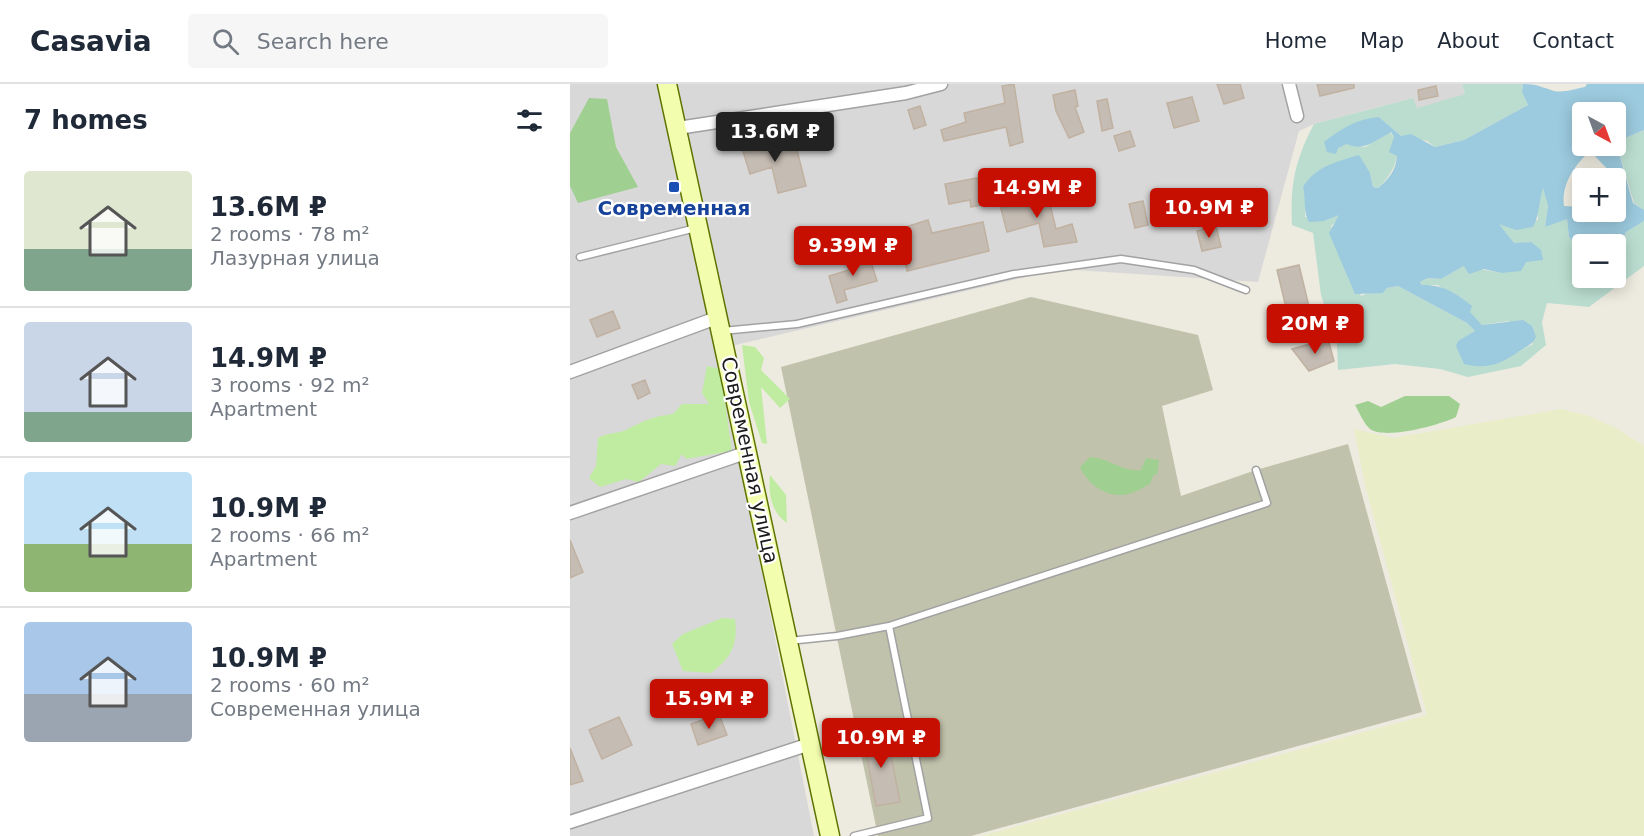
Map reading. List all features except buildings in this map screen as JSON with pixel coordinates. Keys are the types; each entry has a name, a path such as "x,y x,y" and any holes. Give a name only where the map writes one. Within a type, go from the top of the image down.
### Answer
{"street":[{"name":"Современная улица","path":"667,84 830,836"},
{"path":"678,128 906,93 941,84"},
{"path":"1288,84 1297,116"},
{"path":"570,372 720,324"},
{"path":"570,513 748,452"},
{"path":"570,822 810,744"}],"lane":[{"path":"580,257 699,227"},
{"path":"720,324 797,324 1014,274 1120,259 1194,270 1246,290"},
{"path":"789,641 837,636 889,626 1267,503 1257,470"},
{"path":"854,836 928,818 889,626"}],"shaded area":[{"path":"570,84 1462,84 1465,94 1416,109 1413,98 1314,124 1299,131 1258,282 1060,269 718,349 814,836 570,836"},
{"path":"1462,84 1523,84 1522,92 1528,105 1464,140 1435,147 1427,141 1401,136 1379,117 1338,148 1347,144 1365,147 1390,132 1397,147 1396,162 1378,188 1373,187 1370,173 1303,187 1306,198 1305,217 1324,221 1339,214 1340,218 1331,226 1361,296 1368,293 1383,293 1387,288 1398,286 1467,323 1475,331 1459,341 1518,352 1533,344 1508,321 1482,325 1438,285 1422,285 1420,282 1428,278 1441,279 1464,266 1501,273 1531,242 1514,244 1498,223 1538,220 1537,208 1543,187 1548,206 1545,227 1567,218 1569,237 1572,240 1572,288 1614,288 1589,307 1547,303 1542,322 1546,345 1521,366 1468,377 1440,369 1395,364 1338,370 1337,344 1321,295 1313,233 1292,225 1293,185 1302,149 1314,124 1413,98 1417,108 1465,94"},
{"path":"1644,130 1644,210 1634,203 1626,168 1624,168 1620,156 1626,156 1626,138"},
{"path":"1644,221 1644,266 1626,279 1625,234"},
{"path":"1031,297 1198,335 1213,390 1162,406 1181,496 1256,470 1348,444 1422,712 971,836 878,836 781,367"},
{"path":"1561,409 1589,416 1618,429 1644,446 1644,836 981,836 1427,715 1365,485 1354,429 1393,438"}],"green space":[{"path":"589,98 607,99 616,147 638,187 578,203 570,186 570,133"},
{"path":"742,345 755,347 764,358 761,370 790,399 780,408 761,387 767,444 762,443 749,402"},
{"path":"707,366 720,369 732,451 686,459 682,454 675,466 661,464 639,482 626,479 600,487 589,478 596,466 598,438 623,431 644,421 673,414 682,404 709,404 702,393"},
{"path":"1405,396 1449,396 1460,404 1456,417 1426,427 1388,433 1370,429 1355,405 1368,401 1381,407"},
{"path":"1090,457 1134,470 1141,470 1146,458 1159,460 1157,475 1154,474 1150,484 1133,493 1115,495 1096,487 1083,473 1080,467"},
{"path":"770,475 786,495 787,523 774,508"},
{"path":"722,618 735,619 734,643 729,656 711,673 683,671 672,644 683,634"}],"water":[{"path":"1523,84 1559,92 1585,87 1587,84 1644,84 1644,130 1626,138 1626,102 1572,102 1572,156 1585,156 1575,168 1572,168 1565,190 1564,206 1572,206 1572,222 1626,222 1626,178 1633,203 1644,210 1644,221 1625,234 1572,234 1572,240 1569,237 1567,219 1545,227 1548,206 1543,188 1537,219 1533,227 1516,230 1499,224 1514,243 1531,242 1541,250 1543,260 1526,262 1521,271 1501,273 1484,269 1469,274 1464,266 1441,279 1428,278 1420,282 1422,285 1443,288 1460,297 1472,306 1470,312 1482,325 1523,320 1532,326 1536,337 1528,346 1499,363 1472,366 1464,364 1456,346 1458,341 1475,331 1467,323 1398,286 1387,288 1383,293 1355,294 1329,233 1339,215 1324,221 1309,222 1303,187 1320,169 1359,155 1370,173 1373,187 1378,188 1389,178 1397,156 1389,152 1394,137 1391,132 1364,146 1347,144 1338,148 1336,154 1327,152 1324,142 1357,122 1379,117 1401,136 1411,134 1435,147 1464,140 1528,105 1522,92"},
{"path":"1595,156 1620,156 1623,168 1606,168"}],"place":[{"name":"Современная","path":"674,187"}]}
